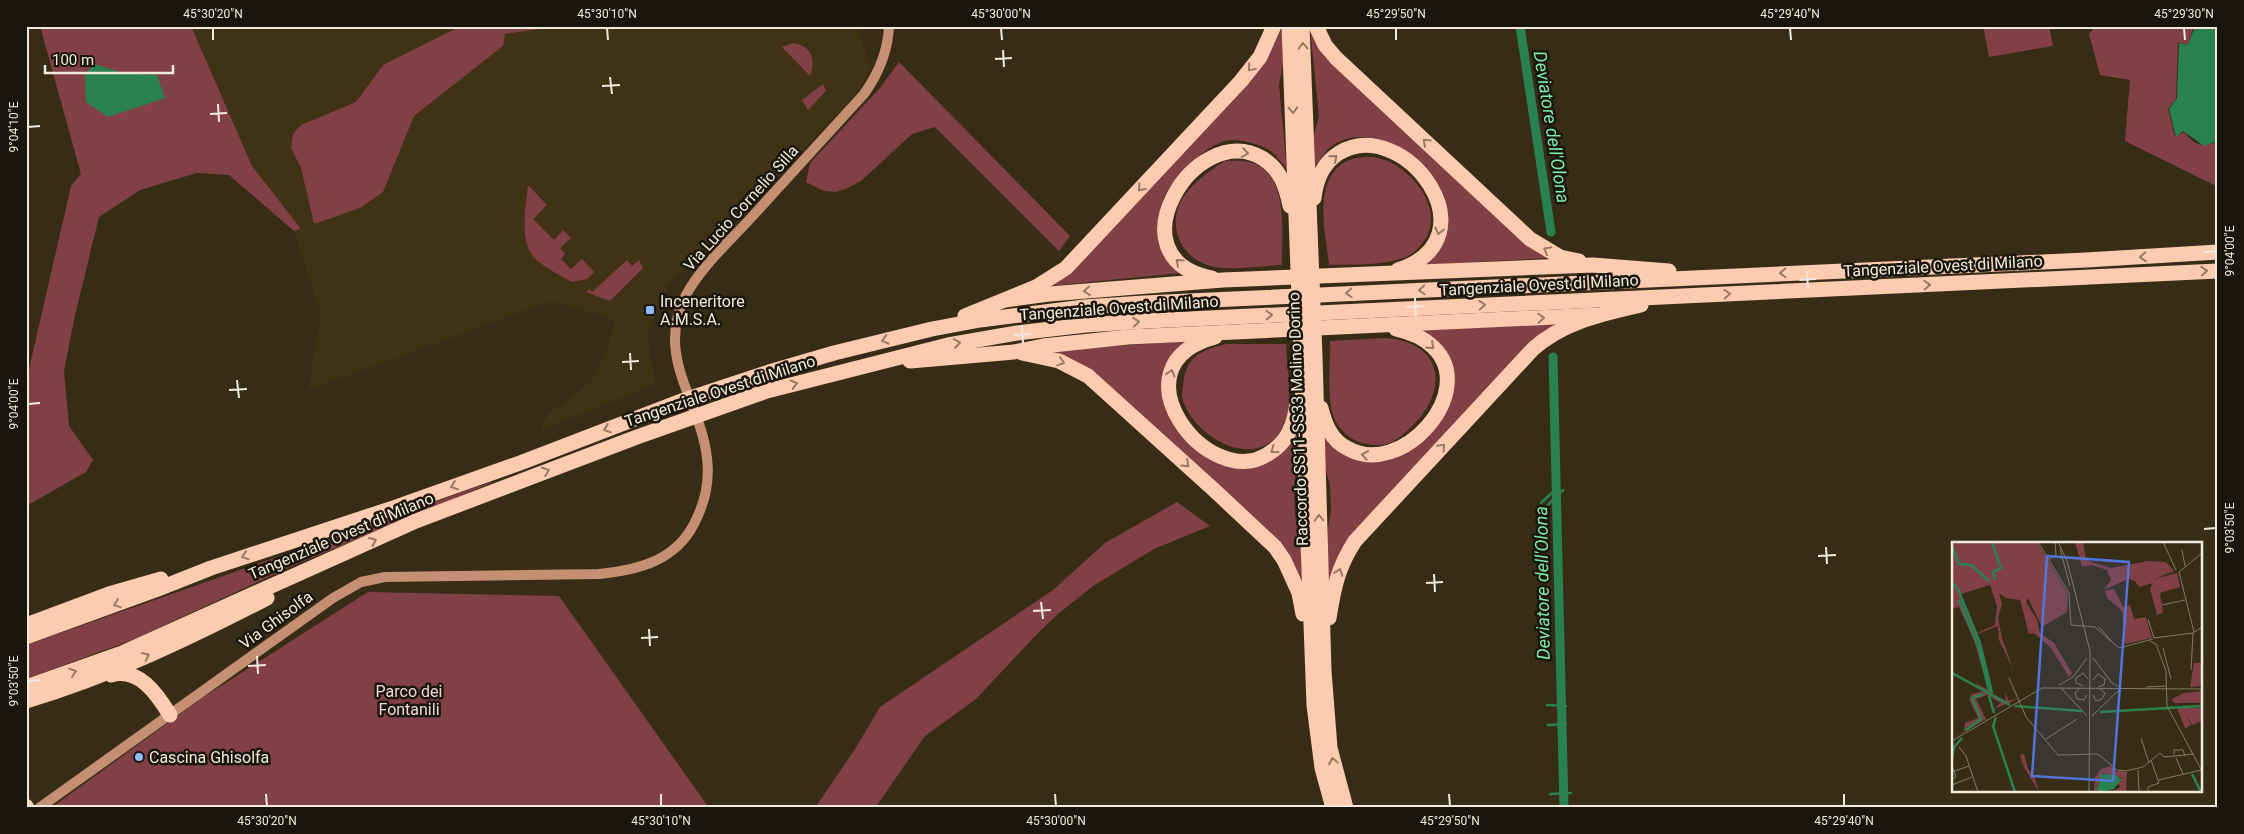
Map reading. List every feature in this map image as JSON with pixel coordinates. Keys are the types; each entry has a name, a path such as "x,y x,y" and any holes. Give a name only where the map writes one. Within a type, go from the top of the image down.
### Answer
{"highway":[{"path":"932,329 1005,300 1050,279 1082,252 1241,80 1260,57 1274,26"},
{"name":"Raccordo SS11-SS33 Molino Dorino","path":"1290,26 1304,253 1308,356 1318,672 1316,734 1322,768 1333,808"},
{"name":"Raccordo SS11-SS33 Molino Dorino","path":"1302,26 1304,253"},
{"path":"1316,26 1325,45 1336,58 1530,239 1560,257 1593,265"},
{"path":"1304,253 1320,175 1336,155 1347,148 1360,145 1376,146 1408,161 1419,171 1431,186 1438,199 1442,218 1439,236 1427,254 1407,267 1385,274"},
{"path":"1223,280 1203,276 1180,265 1172,256 1166,244 1164,230 1164,218 1169,204 1183,181 1207,160 1219,155 1230,152 1248,153 1266,161 1281,176 1288,194 1304,253"},
{"name":"Tangenziale Ovest di Milano","path":"26,637 211,568 393,508 520,463 684,400 769,372 834,353 932,329 1017,314 1144,303 2086,260 2218,252"},
{"path":"1005,300 1049,294 1223,280 1593,265 1733,275"},
{"name":"Tangenziale Ovest di Milano","path":"26,687 122,653 424,518 655,430 767,391 859,366 948,345 1016,333 1086,325 2218,271"},
{"path":"1318,672 1337,576 1344,559 1355,541 1533,348 1554,332 1597,315 1678,297"},
{"path":"859,366 1014,352 1043,346 1128,337 1226,334 1597,315"},
{"path":"1308,356 1322,414 1326,426 1333,437 1342,446 1368,456 1382,456 1394,452 1419,436 1432,421 1442,403 1447,379 1441,358 1434,347 1410,332 1387,326"},
{"path":"1226,334 1200,342 1181,354 1170,374 1168,386 1173,410 1180,423 1205,447 1231,460 1254,461 1275,450 1283,442 1294,420 1308,356"},
{"path":"1014,352 1059,361 1088,376 1274,548 1292,576 1299,593 1318,672"},
{"path":"85,682 127,665 246,608 291,585 330,560"},
{"path":"26,625 140,584 211,568"},
{"name":"Raccordo SS11-SS33 Molino Dorino","path":"1318,672 1330,748 1346,808"},
{"path":"26,701 85,682 122,673 133,676 153,690 170,715"}],"street":[{"name":"Via Lucio Cornelio Silla","path":"571,573 599,574 638,568 669,554 682,544 699,514 706,496 708,477 703,438 678,371 676,358 677,326 680,309 686,295 698,277 864,94 880,68 886,50 889,26"},
{"name":"Via Ghisolfa","path":"39,808 333,598 361,582 385,577 571,573"}],"shaded area":[{"path":"191,26 461,26 383,65 356,102 301,125 291,148 301,168 314,224 383,192 414,116 503,46 505,34 562,26 856,26 871,67 859,91 775,179 670,283 647,334 655,385 542,430 542,423 551,412 591,382 609,345 614,320 552,301 308,390 321,313 294,231 301,229 252,166"},
{"path":"2195,26 2218,26 2218,141 2204,146 2183,131 2176,137 2169,109 2177,98 2179,43 2188,45"},
{"path":"94,64 123,73 157,75 165,98 108,117 86,102 85,74"}],"green space":[{"path":"40,26 191,26 252,166 301,229 294,231 229,175 197,173 140,190 99,217 75,315 64,371 69,426 93,460 86,472 26,506 26,382 71,186 81,174"},
{"path":"461,26 562,26 505,34 503,46 414,116 383,192 360,208 314,224 301,168 291,148 293,134 301,125 356,102 383,65"},
{"path":"1983,26 2049,26 2053,46 1989,57"},
{"path":"2096,26 2194,26 2188,45 2178,42 2176,99 2168,109 2175,137 2184,132 2195,143 2207,145 2218,142 2218,187 2125,141 2130,80 2100,75 2089,34"},
{"path":"1282,29 1283,63 1279,85 1287,170 1268,149 1248,142 1223,141 1202,153 1182,172 1167,192 1160,209 1158,233 1160,243 1167,257 1180,273 1050,286 1266,58"},
{"path":"1310,29 1325,57 1527,245 1549,258 1422,265 1443,239 1447,228 1447,208 1440,189 1428,171 1412,156 1393,144 1372,138 1352,138 1330,147 1314,168 1314,135 1319,116"},
{"path":"793,43 805,47 811,55 813,65 810,76 782,47"},
{"path":"899,62 1070,236 1059,251 935,127 912,134 861,181 846,189 835,192 824,191 806,182 810,163 880,88"},
{"path":"823,84 826,91 808,110 802,100"},
{"path":"1374,157 1390,162 1401,169 1410,176 1424,194 1431,215 1427,236 1421,246 1406,257 1397,260 1368,264 1329,265 1323,208 1329,180 1336,169 1347,161 1357,158"},
{"path":"1225,161 1252,163 1264,169 1273,179 1281,206 1282,265 1236,268 1210,266 1199,262 1183,247 1176,228 1179,206 1184,196 1193,186"},
{"path":"528,185 547,205 533,219 554,240 563,230 571,238 560,248 565,254 561,259 571,269 582,259 594,272 587,279 572,282 547,268 532,255 525,237"},
{"path":"627,260 632,266 639,260 643,268 610,301 586,292 589,289 592,292"},
{"path":"1555,324 1330,580 1327,580 1326,539 1331,511 1330,485 1323,460 1322,432 1353,452 1372,460 1382,460 1406,451 1450,394 1423,330"},
{"path":"1385,338 1405,342 1421,349 1430,360 1435,372 1435,387 1430,401 1421,416 1406,432 1389,443 1372,445 1353,439 1341,429 1335,420 1330,393 1330,341"},
{"path":"1189,341 1173,355 1167,367 1164,398 1168,411 1184,435 1256,465 1276,457 1295,432 1298,433 1298,460 1294,485 1295,516 1301,540 1303,587 1294,570 1057,355 1056,350"},
{"path":"1227,344 1286,344 1289,390 1287,416 1278,434 1266,445 1251,449 1235,448 1218,441 1191,417 1183,401 1182,393 1189,364 1199,354"},
{"path":"491,482 288,568 135,639 26,679 26,645"},
{"path":"1177,502 1210,526 1154,549 1093,586 1058,614 976,699 925,736 875,808 815,808 855,749 880,707 1053,590 1105,543"},
{"name":"Parco dei Fontanili","path":"368,592 559,596 709,808 51,808 202,698"}],"waterway":[{"name":"Deviatore dell'Olona","path":"1520,26 1551,232"},
{"name":"Deviatore dell'Olona","path":"1553,357 1564,808"},
{"path":"1541,503 1558,487"},
{"name":"Deviatore dell'Olona","path":"1542,511 1563,490"},
{"path":"1547,705 1566,706"},
{"path":"1548,725 1566,724"},
{"name":"Deviatore dell'Olona","path":"1550,794 1571,793"}],"place":[{"name":"Inceneritore A.M.S.A.","path":"650,310"},
{"name":"Cascina Ghisolfa","path":"139,757"}]}
